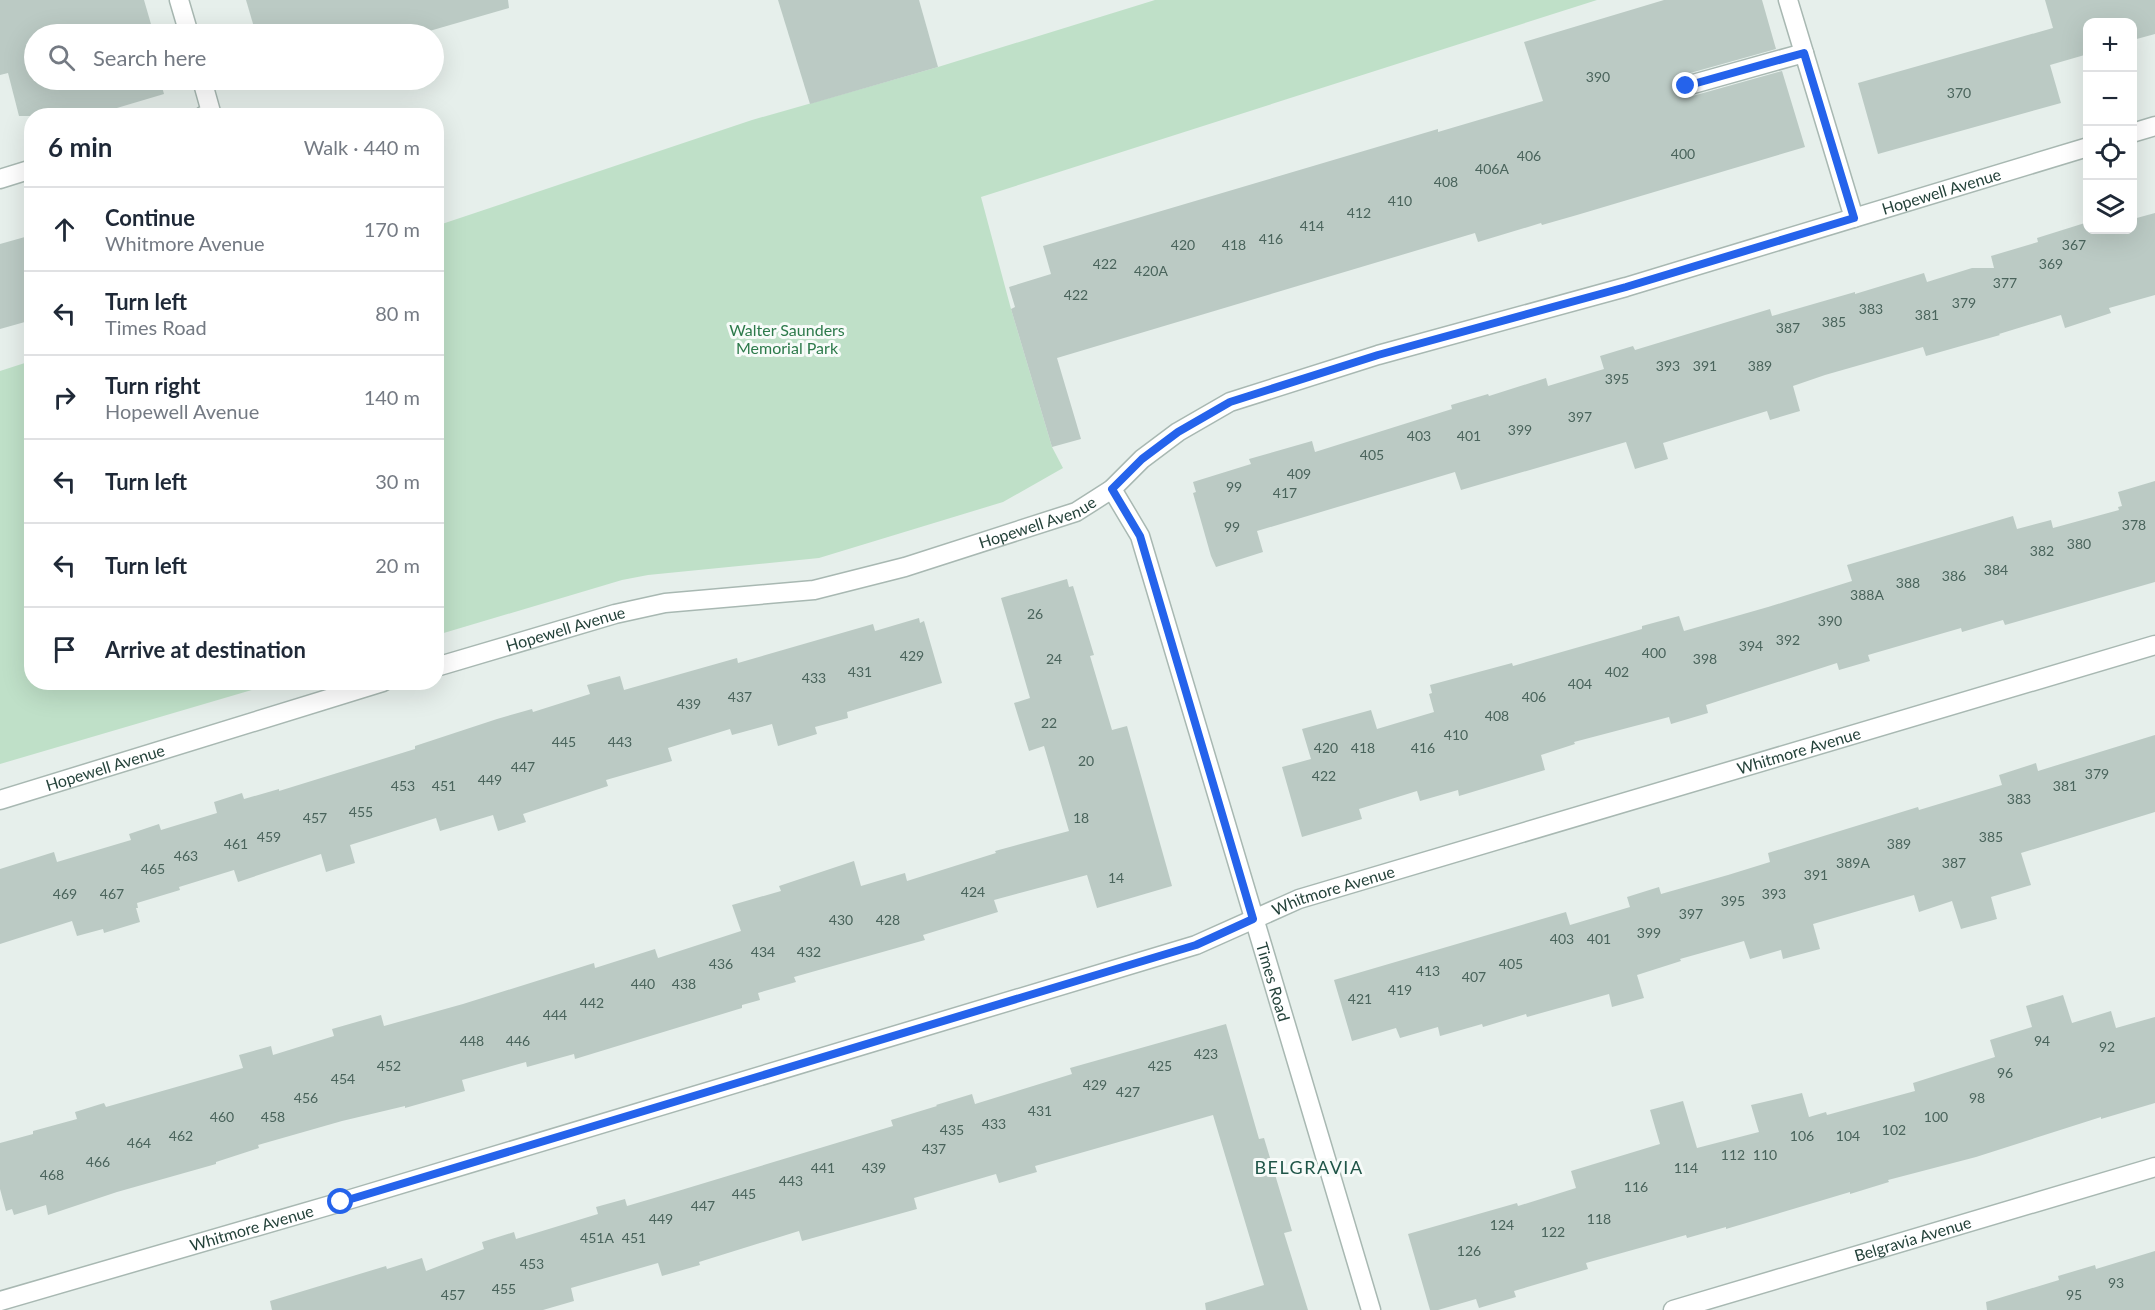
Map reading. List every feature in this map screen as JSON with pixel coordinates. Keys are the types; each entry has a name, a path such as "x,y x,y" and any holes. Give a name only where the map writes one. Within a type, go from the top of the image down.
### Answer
{"street":[{"path":"180,0 186,24"},
{"path":"1788,0 1854,218"},
{"path":"1686,86 1804,53"},
{"path":"203,90 206,108"},
{"path":"2137,132 2155,126"},
{"name":"Hopewell Avenue","path":"444,665 615,614 665,603 814,590 905,567 1076,512 1112,489 1142,459 1178,432 1230,402 1378,355 1626,287 2083,149"},
{"path":"0,179 24,172"},
{"name":"Times Road","path":"1112,489 1140,536 1371,1310"},
{"name":"Whitmore Avenue","path":"0,1301 341,1202 1196,945 1299,899 2155,645"},
{"name":"Hopewell Avenue","path":"0,800 357,690"},
{"name":"Belgravia Avenue","path":"1673,1310 2155,1167"}],"green space":[{"name":"Walter Saunders Memorial Park","path":"1155,0 1597,0 981,197 1052,447 1063,468 1003,502 819,558 648,575 622,580 444,633 444,223 752,120 938,67"},
{"path":"24,363 24,690 252,690 0,764 0,371"}],"building":[{"path":"0,0 144,0 151,24 24,24 24,90 163,90 164,94 117,108 24,108 24,116 19,116 8,73 0,75"},
{"path":"246,0 508,0 509,8 444,27 444,24 253,24"},
{"path":"778,0 919,0 938,67 810,104"},
{"path":"1664,0 1762,0 1776,49 1683,75 1675,83 1675,90 1683,97 1689,97 1782,71 1805,147 1478,242 1475,233 1057,358 1081,439 1052,447 1011,309 1015,307 1009,287 1051,274 1043,246 1438,129 1438,132 1543,101 1524,42"},
{"path":"2045,0 2155,0 2155,34 2137,39 2137,18 2083,18 2083,55 2050,65 2061,103 1878,154 1858,83 2053,28"},
{"path":"2155,213 2155,295 2109,308 2111,313 2065,328 2061,315 1926,356 1923,347 1825,375 1793,386 1800,411 1770,420 1767,411 1663,443 1668,459 1635,469 1626,442 1461,490 1455,472 1257,531 1263,552 1216,567 1211,556 1193,493 1196,492 1193,482 1251,464 1249,459 1312,441 1315,452 1452,409 1451,405 1488,394 1489,396 1546,378 1548,386 1604,369 1600,356 1633,346 1635,350 1770,309 1772,316 1924,273 1927,282 1972,268 1994,268 1991,256 2038,242 2037,238 2083,224 2083,234 2137,234 2137,218"},
{"path":"24,237 24,322 0,329 0,244"},
{"path":"2155,481 2155,582 2005,625 2003,620 1962,632 1961,628 1868,655 1870,661 1839,670 1837,663 1706,705 1708,713 1671,724 1669,717 1574,742 1575,744 1541,755 1545,770 1459,796 1458,790 1420,801 1417,791 1359,809 1362,819 1302,837 1282,767 1311,759 1302,729 1371,710 1377,729 1434,712 1429,694 1432,693 1430,685 1512,663 1513,666 1679,616 1684,631 1768,607 1852,581 1847,565 2013,516 2017,529 2051,520 2053,528 2119,510 2118,507 2122,506 2118,492"},
{"path":"1067,579 1069,587 1073,586 1094,655 1090,656 1112,730 1127,726 1172,886 1097,908 1087,875 994,900 998,912 923,935 925,940 794,977 796,982 758,993 760,1000 742,1005 742,1008 575,1059 574,1054 527,1067 526,1062 462,1080 465,1091 405,1108 405,1106 342,1121 258,1145 259,1148 216,1162 216,1164 117,1192 48,1215 46,1205 14,1215 12,1209 6,1211 0,1189 0,1143 77,1119 75,1112 104,1103 106,1107 243,1068 239,1055 271,1046 273,1055 334,1036 332,1029 381,1015 384,1026 594,963 595,968 655,949 658,958 741,931 732,905 781,891 779,886 854,861 861,886 905,873 907,881 996,853 995,851 1069,831 1044,746 1029,751 1014,703 1030,698 1001,598"},
{"path":"919,618 920,623 924,621 942,683 847,712 848,718 815,727 817,734 778,746 772,724 732,735 730,729 668,748 672,761 606,780 608,786 523,814 526,822 498,831 493,815 440,831 436,818 350,845 355,863 326,872 321,854 238,882 234,870 137,903 140,922 104,933 103,929 77,936 72,921 0,944 0,869 54,852 57,862 131,840 129,834 159,824 161,830 217,813 214,802 242,793 244,799 279,789 279,791 415,749 415,746 497,719 532,709 533,712 590,694 587,685 620,676 624,690 737,658 738,663 873,624 875,631"},
{"path":"2155,735 2155,812 2021,853 2031,885 1991,897 1997,919 1961,929 1952,901 1919,912 1914,895 1813,924 1820,949 1783,959 1781,950 1750,959 1744,941 1680,959 1681,961 1637,975 1644,998 1612,1007 1609,994 1527,1017 1526,1014 1483,1027 1482,1024 1440,1036 1438,1027 1400,1038 1396,1028 1352,1041 1334,980 1566,912 1570,925 1630,907 1627,897 1659,887 1661,894 1728,875 1770,862 1768,853 1918,807 1919,810 2002,785 1999,775 2036,763 2038,771"},
{"path":"2063,995 2072,1023 2111,1011 2116,1028 2155,1017 2155,1103 1726,1229 1726,1227 1687,1238 1686,1235 1586,1263 1588,1269 1514,1291 1516,1297 1479,1308 1476,1299 1438,1310 1430,1310 1408,1234 1517,1203 1518,1206 1576,1188 1571,1171 1660,1144 1650,1110 1683,1101 1697,1148 1759,1132 1751,1105 1802,1093 1809,1117 1826,1112 1827,1115 1915,1091 1913,1083 1995,1057 1990,1040 2032,1027 2026,1006"},
{"path":"1226,1024 1259,1139 1264,1138 1292,1231 1284,1233 1308,1310 1206,1310 1205,1303 1264,1285 1213,1115 1035,1166 1037,1172 999,1183 996,1174 914,1198 917,1209 802,1241 799,1231 662,1276 658,1263 571,1288 574,1301 543,1310 272,1310 270,1301 386,1266 387,1269 422,1258 426,1271 484,1249 482,1242 514,1232 516,1239 598,1214 596,1207 625,1199 627,1206 893,1126 891,1120 972,1094 975,1104 1072,1074 1070,1068"},
{"path":"2155,1251 2155,1310 1987,1310 1986,1302 2059,1280 2058,1276 2095,1265 2096,1269"}],"district":[{"name":"BELGRAVIA","path":"1309,1168"}],"route":[{"path":"341,1202 1196,945 1253,919 1140,536 1112,489 1142,459 1178,432 1230,402 1378,355 1626,287 1854,218 1804,53 1686,86"}]}
